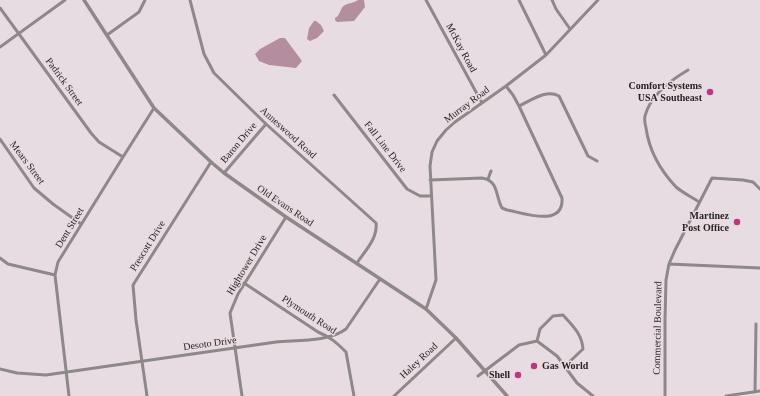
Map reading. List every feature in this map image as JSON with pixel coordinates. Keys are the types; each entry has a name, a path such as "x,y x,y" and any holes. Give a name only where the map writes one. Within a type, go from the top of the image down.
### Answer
{"street":[{"path":"0,47 65,0"},
{"name":"Old Evans Road","path":"84,0 154,108 211,162 286,217 426,310 456,338 507,396"},
{"path":"107,35 139,12 145,0"},
{"name":"Anneswood Road","path":"190,0 204,54 214,74 266,124 376,222 377,230 373,240 357,263"},
{"name":"McKay Road","path":"426,0 482,103"},
{"path":"519,0 546,55"},
{"path":"552,0 570,29"},
{"name":"Murray Road","path":"426,310 436,280 430,180 432,152 437,140 455,122 506,86 546,55 598,0"},
{"name":"Padrick Street","path":"0,8 91,133 99,142 123,157"},
{"path":"688,70 671,82 658,95 649,106 644,118 647,135 654,157 678,188 699,202"},
{"path":"430,180 488,179 493,182 502,208 545,217 555,215 558,212 562,204 562,198 520,106 514,95 506,86"},
{"path":"520,106 548,93 559,96 588,156 597,161"},
{"name":"Fall Line Drive","path":"334,95 407,189 420,196 431,196"},
{"name":"Dent Street","path":"69,396 55,275 58,262 154,108"},
{"name":"Baron Drive","path":"224,173 266,124"},
{"name":"Mears Street","path":"0,139 34,188 52,204 81,224"},
{"name":"Prescott Drive","path":"147,396 133,296 133,285 211,162"},
{"path":"488,179 491,171"},
{"name":"Commercial Boulevard","path":"665,396 666,280 669,264 675,250 712,178 753,182 760,189"},
{"name":"Hightower Drive","path":"242,396 230,313 244,283 286,217"},
{"path":"0,258 8,264 55,275"},
{"path":"669,264 760,268"},
{"name":"Desoto Drive","path":"0,369 17,373 46,375 278,342 330,337 341,333 346,329 380,279"},
{"name":"Plymouth Road","path":"244,283 318,332 330,337 346,352 354,396"},
{"path":"537,341 540,329 553,316 563,315 582,340 583,349 565,366"},
{"path":"756,324 756,392"},
{"name":"Haley Road","path":"394,396 456,338"},
{"path":"478,376 519,345 537,341 552,351 577,383 593,396"},
{"path":"726,396 760,391"}],"shaded area":[{"path":"358,0 364,0 365,7 354,21 337,22 335,20 343,6"},
{"path":"314,21 321,25 324,31 317,38 310,41 307,39 309,28"},
{"path":"280,38 285,38 302,61 296,68 269,65 259,61 255,54 260,49"}],"place":[{"name":"Comfort Systems USA Southeast","path":"710,92"},
{"name":"Martinez Post Office","path":"737,222"},
{"name":"Gas World","path":"534,366"},
{"name":"Shell","path":"518,375"}]}
